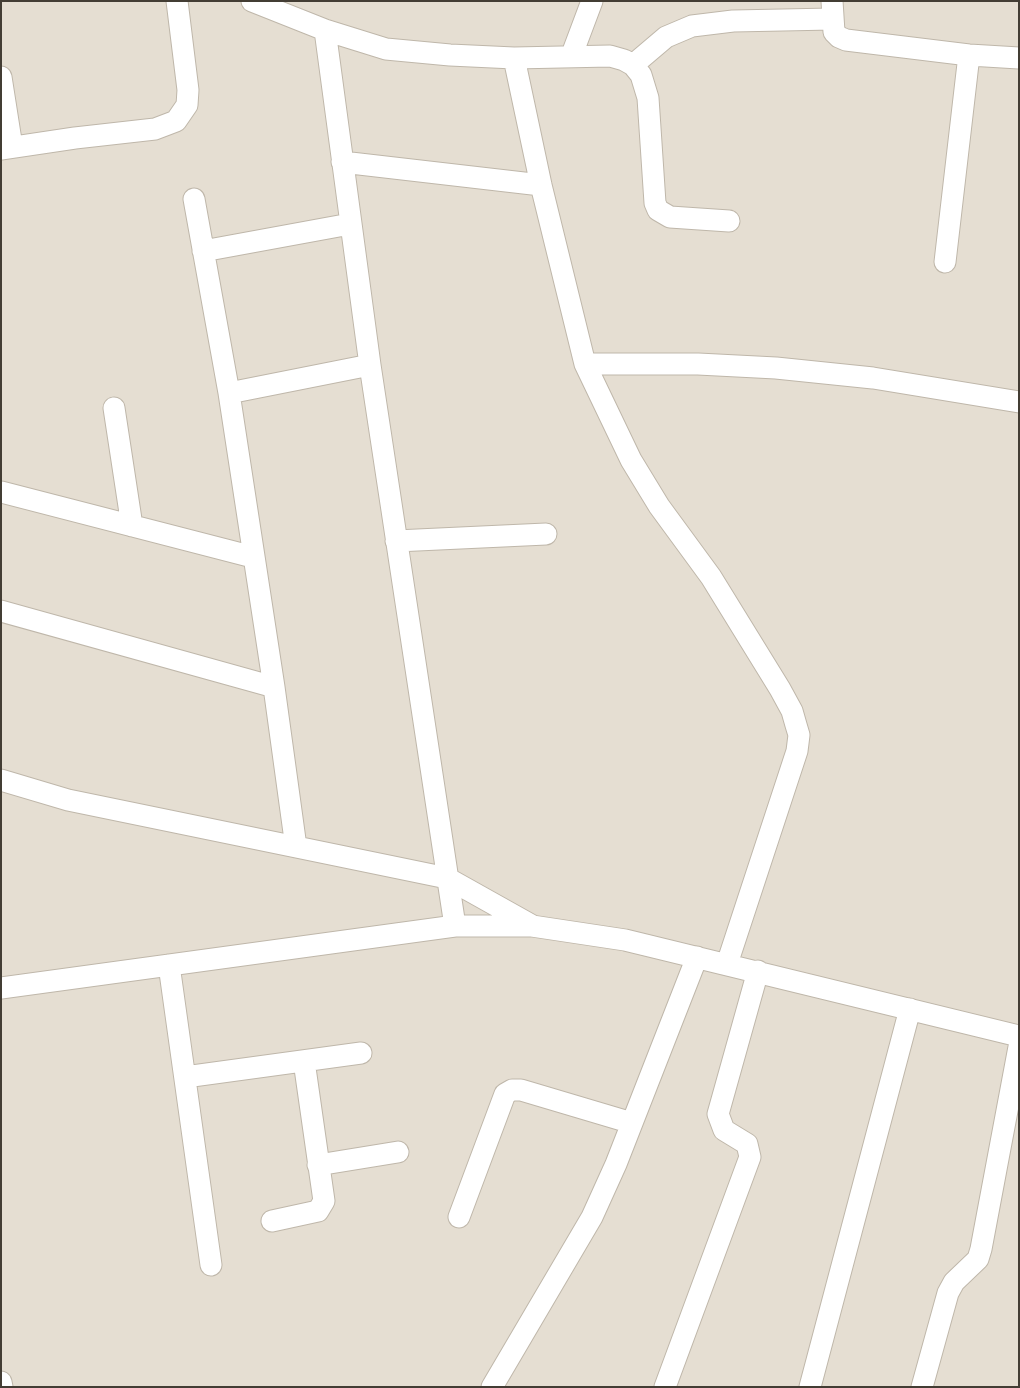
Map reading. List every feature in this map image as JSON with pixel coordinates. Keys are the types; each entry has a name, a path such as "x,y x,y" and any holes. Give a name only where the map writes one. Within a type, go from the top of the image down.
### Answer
{"street":[{"path":"1,77 7,148 155,129 176,121 187,105 188,90 177,1"},
{"path":"252,1 325,30 402,51 514,58 610,56 624,60 633,65 641,74 648,98 655,203 658,210 670,217 729,221"},
{"path":"571,57 592,1"},
{"path":"633,65 666,37 692,26 832,10 834,32 846,40 968,55 1019,58"},
{"path":"325,30 370,365 455,926"},
{"path":"945,262 968,55"},
{"path":"514,58 541,184 585,364 631,460 659,506 711,577 780,690 796,725 798,735 797,751 727,964"},
{"path":"342,162 541,184"},
{"path":"194,199 228,393 274,687 296,848"},
{"path":"203,251 350,224"},
{"path":"585,364 698,364 776,368 873,378 1019,402"},
{"path":"228,393 370,365"},
{"path":"114,408 132,526"},
{"path":"1,492 253,557"},
{"path":"396,541 546,534"},
{"path":"1,611 274,687"},
{"path":"1,780 68,800 447,878 532,926"},
{"path":"1,988 455,926 532,926 625,940 1019,1036"},
{"path":"498,1384 592,1217 632,1123 697,957"},
{"path":"169,965 211,1265"},
{"path":"665,1387 750,1157 747,1144 724,1130 718,1114 758,971"},
{"path":"814,1386 910,1009"},
{"path":"922,1387 948,1293 954,1282 978,1259 982,1249 1019,1047"},
{"path":"185,1078 361,1053"},
{"path":"272,1221 318,1211 324,1201 304,1061"},
{"path":"459,1217 505,1094 512,1090 521,1090 632,1123"},
{"path":"318,1165 398,1152"},
{"path":"1,1382 2,1387"}],"shaded area":[{"path":"1,1 1019,1 1019,1387 1,1387"}]}
